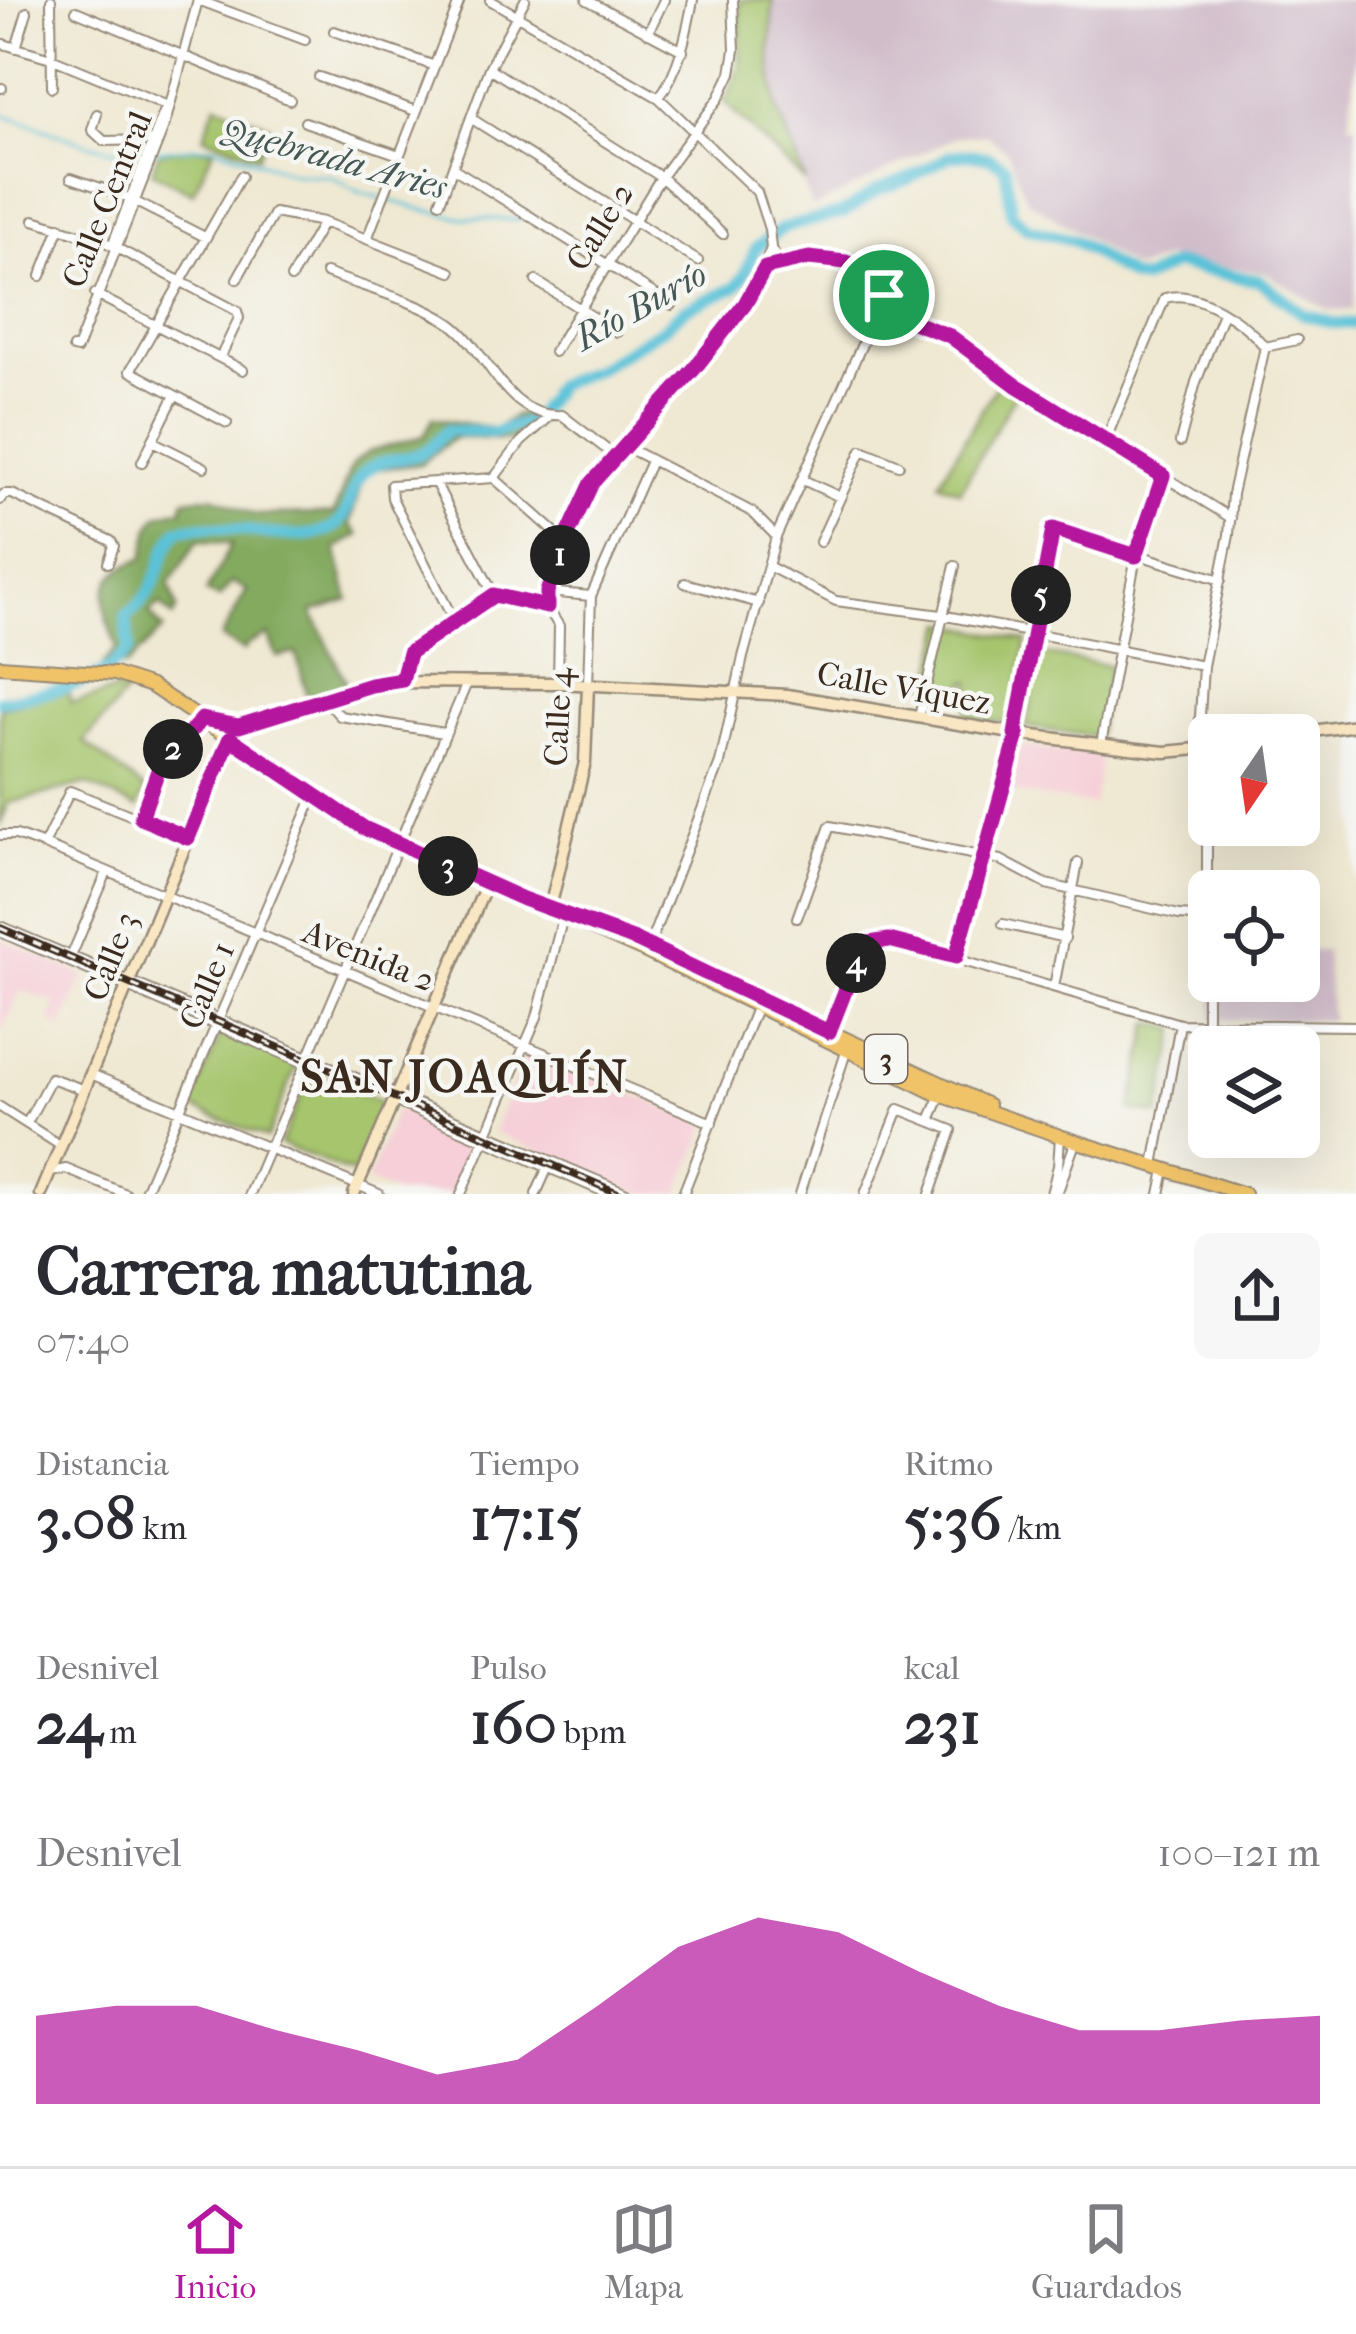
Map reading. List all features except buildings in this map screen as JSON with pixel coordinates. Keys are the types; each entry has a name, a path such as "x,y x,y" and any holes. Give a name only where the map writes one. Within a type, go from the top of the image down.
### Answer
{"main road":[{"name":"3","path":"0,666 115,674 152,686 344,817 398,844 723,982 1076,1143 1241,1194"},
{"name":"Calle Víquez","path":"239,726 371,685 402,680 558,683 787,695 1016,734 1165,752 1188,750"},
{"name":"Calle 4","path":"557,912 585,762 588,686"},
{"path":"202,719 239,726"},
{"path":"1320,730 1356,724"},
{"name":"Calle 3","path":"41,1194 230,738 239,726"},
{"path":"356,1190 487,883"},
{"name":"3","path":"648,949 755,1008 936,1094 1060,1136"},
{"path":"723,982 755,1008 782,1010"},
{"path":"791,1024 829,1032 846,1052 885,1059"},
{"path":"60,1148 65,1169"}],"street":[{"path":"51,0 52,87"},
{"path":"198,0 304,40"},
{"name":"Calle Central","path":"96,295 73,347 77,350 168,106 198,0"},
{"path":"367,239 460,0"},
{"path":"490,0 659,98 757,192 773,256 782,261"},
{"path":"440,202 489,68 525,0"},
{"path":"587,0 683,51"},
{"path":"613,14 619,0"},
{"path":"648,33 664,0"},
{"path":"659,98 683,51 693,0"},
{"name":"Calle 2","path":"554,352 634,220 719,98 731,74 735,50 733,0"},
{"path":"76,11 290,100"},
{"path":"16,48 27,12"},
{"path":"334,31 432,65"},
{"path":"0,43 51,58 168,106"},
{"path":"489,68 662,177 723,234"},
{"path":"319,77 416,111"},
{"path":"97,114 92,130 104,140 151,150"},
{"path":"472,118 698,261"},
{"path":"305,122 399,155"},
{"path":"453,169 672,305"},
{"path":"227,423 130,371 241,176"},
{"path":"71,178 132,200 205,237"},
{"path":"237,279 274,213 323,222 452,272"},
{"path":"34,220 114,247 239,314 220,358"},
{"path":"291,278 323,222"},
{"path":"41,276 60,227"},
{"path":"558,683 559,626 547,607 547,592 581,501 745,304 771,248"},
{"path":"765,268 815,258 861,269 910,321 950,336 1016,385 1231,518"},
{"path":"326,273 448,322 509,392 546,417 562,415 615,456"},
{"path":"536,281 617,332"},
{"path":"96,295 243,370"},
{"path":"648,949 705,811 776,537 884,295"},
{"path":"1106,439 1160,306 1169,296 1185,296 1224,313 1265,347"},
{"path":"1180,442 1196,382 1224,313"},
{"path":"1265,347 1297,340"},
{"path":"1204,714 1203,666 1232,494 1265,347"},
{"path":"142,462 174,397"},
{"path":"494,478 546,417"},
{"path":"152,441 204,466"},
{"path":"626,447 694,478 752,512 776,537"},
{"path":"820,542 862,450 899,465"},
{"name":"Calle 4","path":"588,686 591,596 651,461"},
{"path":"1101,745 1136,556 1163,476"},
{"path":"453,620 389,491 393,484 494,478 565,541"},
{"path":"802,480 840,497"},
{"path":"435,482 494,595"},
{"path":"0,500 12,494 111,541 114,546 108,562"},
{"path":"956,957 1016,734 1053,529 1221,580"},
{"path":"919,717 955,566"},
{"path":"770,567 836,602 941,615 1203,666"},
{"path":"686,583 759,602"},
{"path":"547,592 591,596"},
{"path":"402,680 409,653 494,595 547,607"},
{"path":"250,1194 467,683"},
{"path":"325,699 336,715 444,733"},
{"path":"141,818 160,765 202,719"},
{"path":"44,845 70,791 188,838"},
{"name":"Calle 1","path":"144,1194 314,796"},
{"path":"797,918 830,826 1007,862 1036,881 1188,916"},
{"name":"Avenida 2","path":"4,835 44,845 712,1123"},
{"path":"1054,987 1078,863"},
{"path":"70,959 107,872"},
{"name":"Calle 4","path":"460,1194 542,1003 557,912"},
{"path":"1003,924 1065,938"},
{"path":"0,929 610,1192 629,1194"},
{"path":"829,1032 858,958 869,943 889,940 1180,1024 1208,1026 1208,1002"},
{"path":"683,1194 755,1008"},
{"path":"1160,1194 1159,1168 1180,1024"},
{"path":"1320,1026 1356,1026"},
{"path":"800,1194 846,1052"},
{"path":"91,1074 268,1147 356,1190 379,1194"},
{"path":"27,1123 51,1078 85,1090"},
{"path":"926,1118 936,1094"},
{"path":"0,1107 60,1148"},
{"path":"865,1194 896,1113 904,1109 950,1127 952,1134 930,1194"},
{"path":"1054,1194 1061,1167 1060,1136"},
{"path":"1061,1167 1076,1143"},
{"path":"536,1194 549,1164"},
{"path":"50,1173 65,1169 127,1194"}],"shaded area":[{"path":"773,0 1356,0 1349,124 1356,125 1352,310 1327,310 1266,273 1166,258 1135,269 1026,199 1008,152 986,134 957,136 812,208 776,105 770,52"},
{"path":"1020,746 1101,756 1093,805 1006,791"},
{"path":"0,939 84,975 62,1028 49,1020 56,1003 21,990 0,1035"},
{"path":"1320,951 1325,951 1331,1020 1213,1019 1213,1002 1320,1002"},
{"path":"527,1051 708,1125 678,1194 641,1194 493,1132"},
{"path":"397,1109 475,1141 453,1194 398,1194 367,1181"}],"green space":[{"path":"740,0 773,0 770,52 776,105 805,182 725,103 740,67"},
{"path":"216,104 270,125 258,156 204,136"},
{"path":"214,148 193,193 152,172 159,152"},
{"path":"997,384 1016,393 960,491 939,482"},
{"path":"520,413 537,421 512,440 455,437 420,464 377,469 363,476 350,524 359,535 336,548 349,600 312,612 348,686 308,699 296,653 277,657 268,635 244,651 221,638 247,590 232,582 219,598 206,592 232,544 198,540 169,584 177,608 173,617 160,604 149,613 163,629 126,666 104,664 117,648 105,593 116,573 144,558 158,515 182,509 185,499 213,496 255,515 334,514 352,465 368,452 424,436 433,418 495,429"},
{"path":"945,623 1027,641 1011,724 966,717 971,682 966,681 963,694 930,686"},
{"path":"1039,653 1110,666 1097,737 1026,727"},
{"path":"131,687 84,742 145,790 137,808 87,784 8,803 0,827 0,708 68,692 71,703"},
{"path":"1150,1023 1177,1029 1159,1115 1131,1110"},
{"path":"221,1033 297,1064 267,1138 190,1107"},
{"path":"311,1072 384,1103 353,1174 280,1144"}],"waterway":[{"name":"Quebrada Aries","path":"0,114 91,145 147,152"},
{"name":"Quebrada Aries","path":"157,151 214,146 294,174 330,176 359,192 424,210 465,218 519,220"},
{"name":"Río Burío","path":"0,701 70,686 116,663 129,650 126,616 147,596 178,530 206,527 293,536 325,532 343,518 358,480 373,466 420,454 447,430 493,433 533,420 557,385 598,368 665,327 685,309 734,288 756,248 783,228 843,213 878,190 950,156 990,158 1005,167 1012,214 1027,228 1075,241 1132,278 1143,280 1174,264 1260,281 1303,314 1356,324"}],"railway":[{"path":"0,928 620,1194"}],"district":[{"name":"SAN JOAQUÍN","path":"465,1076"}],"route":[{"path":"809,258 846,262 861,269 884,295 910,321 950,336 1016,385 1163,476 1136,556 1053,529 1018,734 956,957 889,940 869,943 861,951 829,1032 638,941 523,899 364,828 230,738 188,838 141,818 160,765 202,719 239,726 371,685 402,680 409,653 494,595 547,607 547,592 565,541 592,483 694,369 745,304 765,268 809,258"}]}
